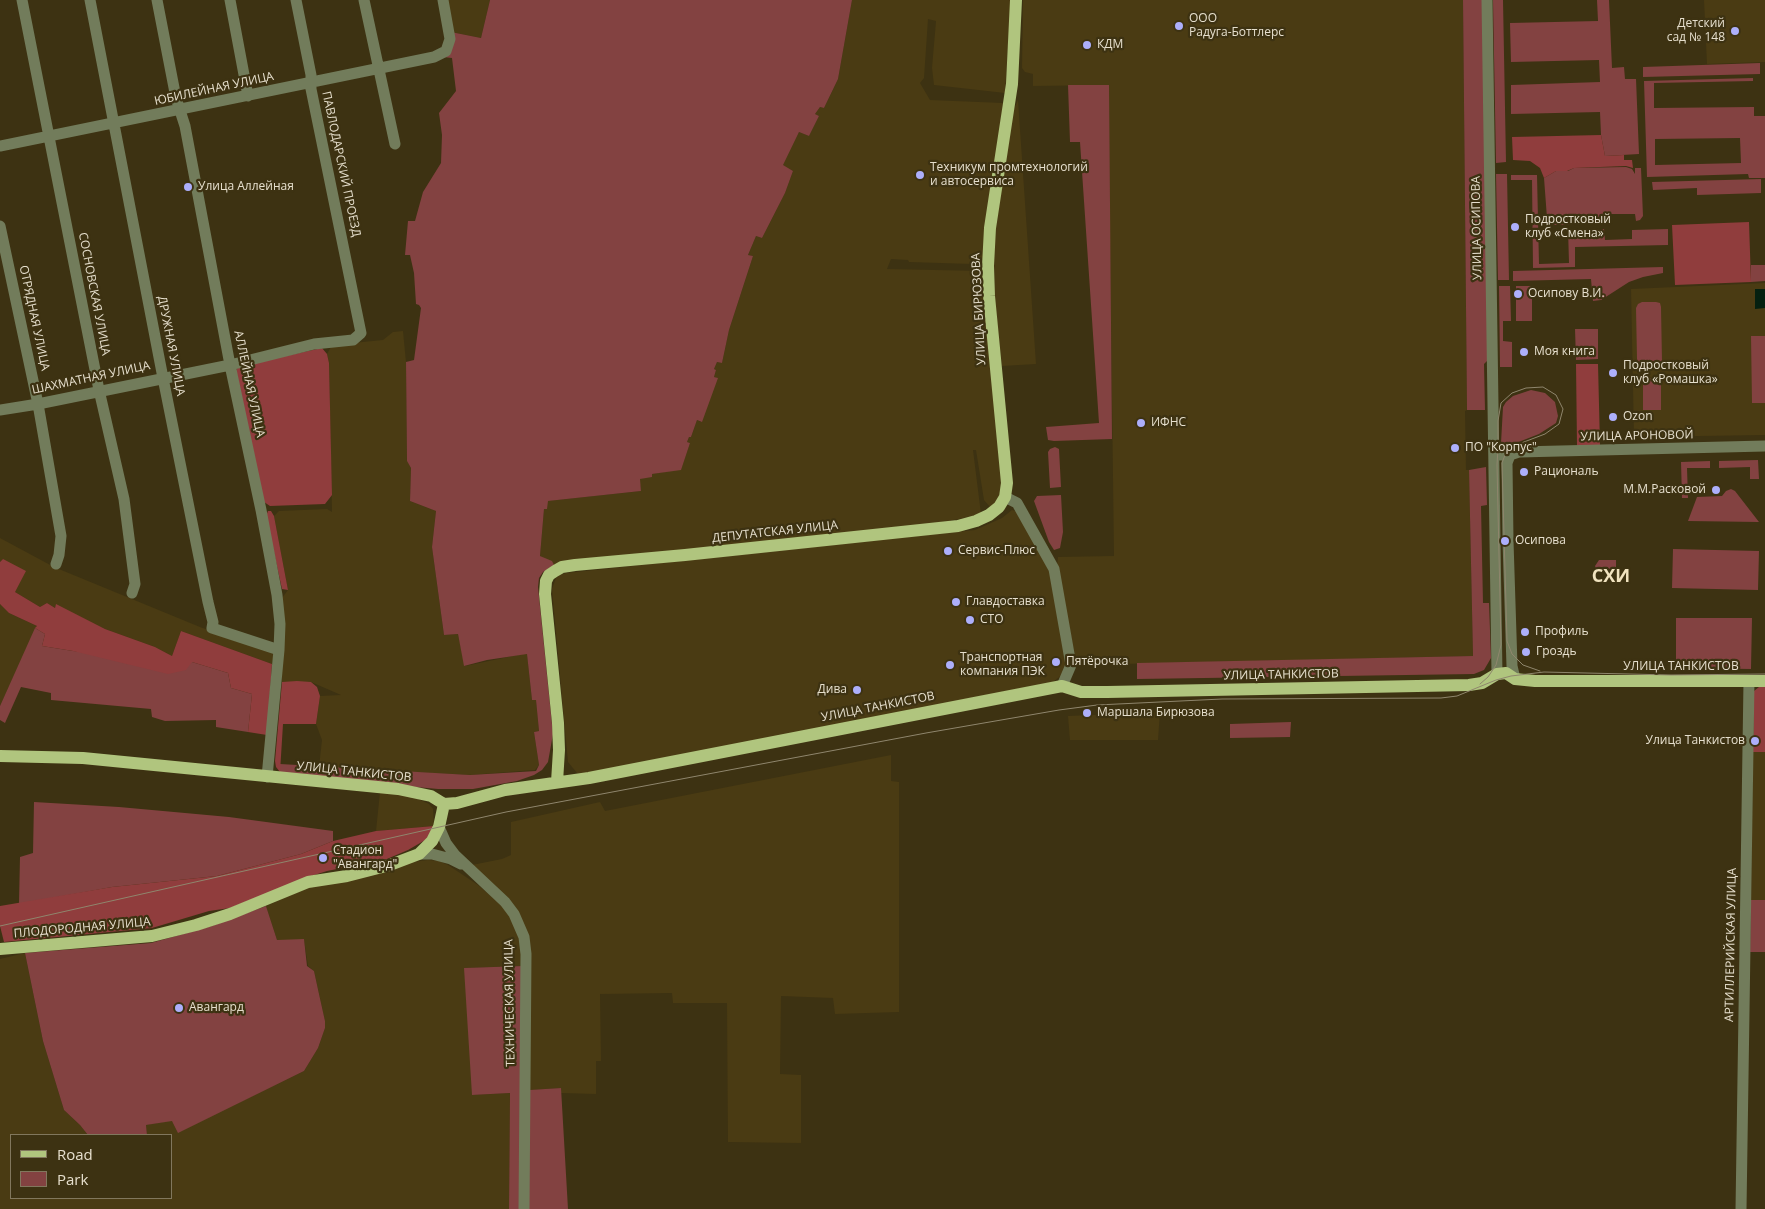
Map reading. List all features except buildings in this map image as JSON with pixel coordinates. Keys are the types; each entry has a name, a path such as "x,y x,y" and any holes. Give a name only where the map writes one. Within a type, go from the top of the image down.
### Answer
{"main road":[{"name":"УЛИЦА БИРЮЗОВА","path":"1005,497 1007,483 989,296 988,266 990,228 1012,84 1016,0"},
{"name":"ДЕПУТАТСКАЯ УЛИЦА","path":"557,782 558,723 545,594 546,581 549,575 562,567 968,524 989,515 1000,507 1005,497"},
{"name":"УЛИЦА ТАНКИСТОВ","path":"0,756 83,758 398,789 431,796 444,804 457,803 505,790 589,778 1062,686 1081,692 1107,692 1469,685 1482,683 1508,673 1536,681 1765,681"},
{"path":"439,827 444,804"},
{"name":"ПЛОДОРОДНАЯ УЛИЦА","path":"0,949 152,936 196,924 230,914 308,882 355,874 390,865 419,854 432,841 439,827"}],"street":[{"name":"СОСНОВСКАЯ УЛИЦА","path":"22,0 99,390 124,499 135,584 132,593"},
{"name":"ДРУЖНАЯ УЛИЦА","path":"90,0 163,378 208,602 214,622 212,628 279,650"},
{"name":"АЛЛЕЙНАЯ УЛИЦА","path":"157,0 185,126 230,365 277,595 280,624 279,650 267,777"},
{"path":"230,0 248,96"},
{"name":"ПАВЛОДАРСКИЙ ПРОЕЗД","path":"296,0 361,333"},
{"path":"364,0 395,144"},
{"name":"ЮБИЛЕЙНАЯ УЛИЦА","path":"0,146 48,134 180,110 434,57 446,50 450,38 443,0"},
{"name":"УЛИЦА ОСИПОВА","path":"1487,0 1496,665 1508,673"},
{"name":"ОТРЯДНАЯ УЛИЦА","path":"0,226 38,404 60,536 59,555 56,564"},
{"name":"ШАХМАТНАЯ УЛИЦА","path":"0,410 230,365 314,344 353,340 361,333"},
{"name":"УЛИЦА АРОНОВОЙ","path":"1510,455 1519,452 1765,446"},
{"path":"1494,455 1510,455 1507,463 1508,673"},
{"path":"1005,497 1017,503 1054,570 1071,665 1062,686"},
{"name":"АРТИЛЛЕРИЙСКАЯ УЛИЦА","path":"1741,1209 1749,681"},
{"name":"ТЕХНИЧЕСКАЯ УЛИЦА","path":"439,827 455,856 505,902 514,914 524,937 526,954 524,1209"},
{"path":"419,854 432,854 451,859 467,868"}],"shaded area":[{"path":"445,0 490,0 481,38 451,32"},
{"path":"852,0 1011,0 1005,93 934,85 932,68 936,21 928,19 924,78 920,83 930,100 1003,103 985,257 980,262 972,264 909,262 908,260 891,259 887,269 983,271 1003,483 996,503 990,507 984,500 976,450 973,450 981,514 895,530 554,565 540,556 544,509 547,501 641,491 639,479 652,474 681,469 690,443 687,442 689,437 691,437 697,420 701,422 717,378 714,377 716,370 714,369 717,362 722,363 729,330 753,256 748,255 756,236 762,238 785,193 793,171 782,165 799,132 809,136 819,116 815,114 820,107 824,108 838,79"},
{"path":"1023,0 1463,0 1467,410 1465,411 1466,470 1469,470 1473,656 1077,665 1057,568 1058,557 1114,556 1108,85 1033,86 1033,74 1025,72 1022,68"},
{"name":"Детский сад № 148","path":"1704,0 1765,0 1765,62 1707,64"},
{"path":"1018,100 1036,364 1002,366 995,303 994,254 1013,111"},
{"path":"1601,135 1605,156 1624,155 1624,160 1632,160 1633,168 1626,166 1574,168 1567,171 1556,171 1544,178 1540,168 1530,161 1513,160 1512,137"},
{"path":"1749,222 1751,282 1675,285 1672,225"},
{"path":"1765,283 1765,435 1634,437 1631,289"},
{"path":"1755,289 1765,289 1765,308 1755,309"},
{"path":"403,331 406,362 407,460 411,468 410,501 436,511 432,547 444,635 458,634 465,666 527,653 532,700 536,700 539,731 534,732 539,765 535,770 470,775 319,767 322,740 316,724 320,696 341,695 311,682 282,682 282,598 288,590 274,516 279,511 327,509 332,512 329,363 327,354 332,345 383,340 393,332"},
{"path":"322,348 327,354 329,363 332,495 325,504 270,506 264,502 236,370 239,366"},
{"path":"1576,364 1598,364 1600,445 1577,446"},
{"path":"1012,510 1016,511 1047,560 1067,659 1063,674 1053,682 588,774 577,773 568,762 552,589 556,578 560,575 975,530 1002,518"},
{"path":"268,511 271,511 274,516 288,590 282,589 266,516"},
{"path":"0,538 54,567 200,627 270,652 274,655 272,664 181,631 172,656 155,647 105,629 56,605 55,608 47,603 40,607 15,592 3,559 0,562"},
{"path":"3,559 26,571 15,592 40,607 47,603 55,608 56,604 105,629 155,647 172,656 181,631 272,664 267,735 248,732 252,694 231,688 228,673 192,662 186,670 168,674 73,651 42,646 45,634 35,628 37,626 9,613 0,604 0,562"},
{"path":"0,604 9,613 37,626 0,706"},
{"path":"282,682 311,682 317,687 320,696 316,724 283,724 280,772 276,767 275,761"},
{"path":"1759,687 1765,687 1765,752 1753,752 1754,691"},
{"path":"1160,712 1158,740 1070,740 1068,716"},
{"path":"1753,752 1765,752 1765,900 1751,900"},
{"path":"891,755 891,781 899,782 899,1012 835,1014 833,998 781,996 780,1074 801,1075 801,1143 728,1142 727,1003 673,1003 672,993 600,994 601,1061 596,1061 596,1094 561,1093 561,1088 529,1090 529,936 472,865 502,859 511,855 511,822 600,802 605,811"},
{"path":"380,792 412,796 429,804 433,809 434,826 376,831"},
{"path":"434,826 427,839 387,859 327,871 230,908 209,911 152,928 4,942 0,926 0,906 112,887 217,876 301,854 333,841 376,831"},
{"path":"439,861 478,885 501,905 509,915 520,937 522,966 465,968 473,1095 510,1093 509,1209 0,1209 0,959 25,953 43,1041 64,1110 87,1134 10,1134 10,1199 172,1199 172,1134 147,1134 146,1125 173,1120 178,1132 304,1071 318,1048 325,1028 314,971 308,966 304,940 277,940 266,906 307,888 412,862"}],"green space":[{"path":"490,0 852,0 838,79 824,108 820,107 815,114 819,116 809,136 799,132 783,165 793,171 785,193 762,238 756,236 748,255 753,256 729,330 722,363 717,362 714,369 716,370 714,377 718,378 702,422 697,420 691,437 689,437 687,442 690,443 681,470 652,474 652,477 640,479 641,491 548,501 547,509 544,509 540,556 552,561 554,565 543,572 539,578 538,587 553,734 548,762 542,770 534,775 517,781 473,789 438,789 284,775 280,772 280,764 470,775 536,771 539,765 534,732 539,731 536,700 532,700 527,654 487,660 464,666 458,634 444,635 432,547 436,511 410,501 411,468 407,461 406,362 414,360 421,308 416,304 414,273 410,255 405,255 408,221 415,221 423,192 441,163 442,135 439,113 456,91 452,58 443,57 451,32 481,38"},
{"path":"1463,0 1483,0 1488,360 1484,364 1485,410 1467,410"},
{"path":"1493,0 1503,0 1506,162 1496,163"},
{"path":"1597,0 1609,0 1612,68 1624,67 1625,79 1636,79 1639,154 1605,156 1601,135 1600,112 1511,114 1511,85 1600,82 1599,60 1511,62 1510,23 1598,21"},
{"path":"1760,63 1760,74 1643,77 1643,67"},
{"path":"1753,78 1753,81 1654,83 1654,108 1754,107 1754,116 1765,116 1765,178 1749,178 1748,174 1647,177 1644,81","holes":["1740,138 1741,163 1655,165 1655,139"]},
{"path":"1068,85 1109,85 1112,439 1048,440 1046,427 1099,423 1080,142 1070,142"},
{"path":"1626,167 1632,169 1635,174 1635,168 1641,168 1643,216 1640,220 1636,221 1635,214 1608,214 1607,223 1555,225 1547,218 1544,178 1556,171 1568,171 1574,168"},
{"path":"1496,174 1507,174 1509,280 1498,280"},
{"path":"1511,175 1537,175 1539,264 1569,263 1568,229 1604,229 1605,240 1632,239 1632,230 1668,229 1668,245 1575,247 1575,267 1533,268 1532,180 1511,180"},
{"path":"1761,179 1761,193 1697,195 1697,188 1653,190 1652,182"},
{"path":"1751,265 1765,265 1765,281 1751,282"},
{"path":"1663,267 1663,273 1629,282 1601,300 1593,301 1591,279 1513,281 1513,271"},
{"path":"1499,286 1510,286 1511,321 1503,321 1503,341 1512,342 1512,367 1500,367"},
{"path":"1516,286 1532,286 1532,321 1516,321"},
{"path":"1642,302 1660,303 1661,307 1662,361 1656,365 1643,365 1637,359 1636,308"},
{"path":"1575,329 1598,329 1598,359 1576,360"},
{"path":"1751,336 1765,336 1765,403 1752,403"},
{"path":"1643,378 1661,378 1661,410 1643,410"},
{"path":"1531,390 1545,393 1555,402 1558,416 1556,423 1539,434 1516,443 1501,443 1503,407 1513,396"},
{"path":"1055,447 1059,449 1061,487 1050,488 1048,452"},
{"path":"1758,460 1759,479 1750,479 1750,467 1719,468 1719,461"},
{"path":"1710,461 1710,468 1687,468 1688,498 1682,498 1681,462"},
{"path":"1486,467 1487,505 1481,506 1483,603 1489,603 1491,658 1484,670 1474,674 1137,679 1137,663 1473,656 1469,470"},
{"path":"1731,489 1735,491 1759,522 1688,521 1697,497 1722,496"},
{"path":"1061,495 1063,532 1060,548 1054,550 1049,542 1034,501 1037,496"},
{"path":"1673,549 1759,551 1758,590 1672,588"},
{"path":"1599,560 1616,560 1616,572 1599,573 1595,566"},
{"path":"1676,618 1752,618 1751,669 1676,668"},
{"path":"35,628 45,634 42,646 73,651 192,662 228,673 231,688 252,694 248,732 216,727 216,720 165,721 152,717 151,709 51,700 51,693 21,687 5,723 0,720 0,706"},
{"path":"1291,722 1290,737 1230,738 1230,724"},
{"path":"34,802 119,807 229,817 333,831 333,841 301,854 217,876 112,887 19,904 20,857 33,853"},
{"path":"1751,900 1765,900 1765,952 1750,952"},
{"name":"Авангард","path":"266,906 277,940 304,939 307,966 314,971 325,1021 325,1028 318,1048 304,1071 178,1133 172,1121 146,1125 147,1134 87,1134 64,1110 43,1041 25,953 151,943 212,926"},
{"path":"522,966 520,1209 509,1209 510,1093 472,1095 464,968"},
{"path":"561,1088 568,1209 529,1209 529,1090"}],"tram line":[{"path":"1480,684 1488,677 1496,665 1501,645 1497,465 1498,421 1501,403 1512,393 1526,388 1543,387 1556,395 1563,409 1559,424 1545,434 1516,445 1505,455 1502,463 1507,641 1512,654 1523,665 1540,671"},
{"path":"0,926 506,812 926,733 1059,710 1097,705 1222,699 1441,698 1457,696 1511,676 1544,672 1671,675 1765,674"}],"place":[{"name":"ООО Радуга-Боттлерс","path":"1179,26"},
{"name":"Детский сад № 148","path":"1735,31"},
{"name":"КДМ","path":"1087,45"},
{"name":"Техникум промтехнологий и автосервиса","path":"920,175"},
{"name":"Улица Аллейная","path":"188,187"},
{"name":"Подростковый клуб «Смена»","path":"1515,227"},
{"name":"Осипову В.И.","path":"1518,294"},
{"name":"Моя книга","path":"1524,352"},
{"name":"Подростковый клуб «Ромашка»","path":"1613,373"},
{"name":"Ozon","path":"1613,417"},
{"name":"ИФНС","path":"1141,423"},
{"name":"ПО \"Корпус\"","path":"1455,448"},
{"name":"Рациональ","path":"1524,472"},
{"name":"М.М.Расковой","path":"1716,490"},
{"name":"Осипова","path":"1505,541"},
{"name":"Сервис-Плюс","path":"948,551"},
{"name":"Главдоставка","path":"956,602"},
{"name":"СТО","path":"970,620"},
{"name":"Профиль","path":"1525,632"},
{"name":"Гроздь","path":"1526,652"},
{"name":"Пятёрочка","path":"1056,662"},
{"name":"Транспортная компания ПЭК","path":"950,665"},
{"name":"Дива","path":"857,690"},
{"name":"Маршала Бирюзова","path":"1087,713"},
{"name":"Улица Танкистов","path":"1755,741"},
{"name":"Стадион \"Авангард\"","path":"323,858"},
{"name":"Авангард","path":"179,1008"}],"district":[{"name":"СХИ","path":"1611,577"}]}
